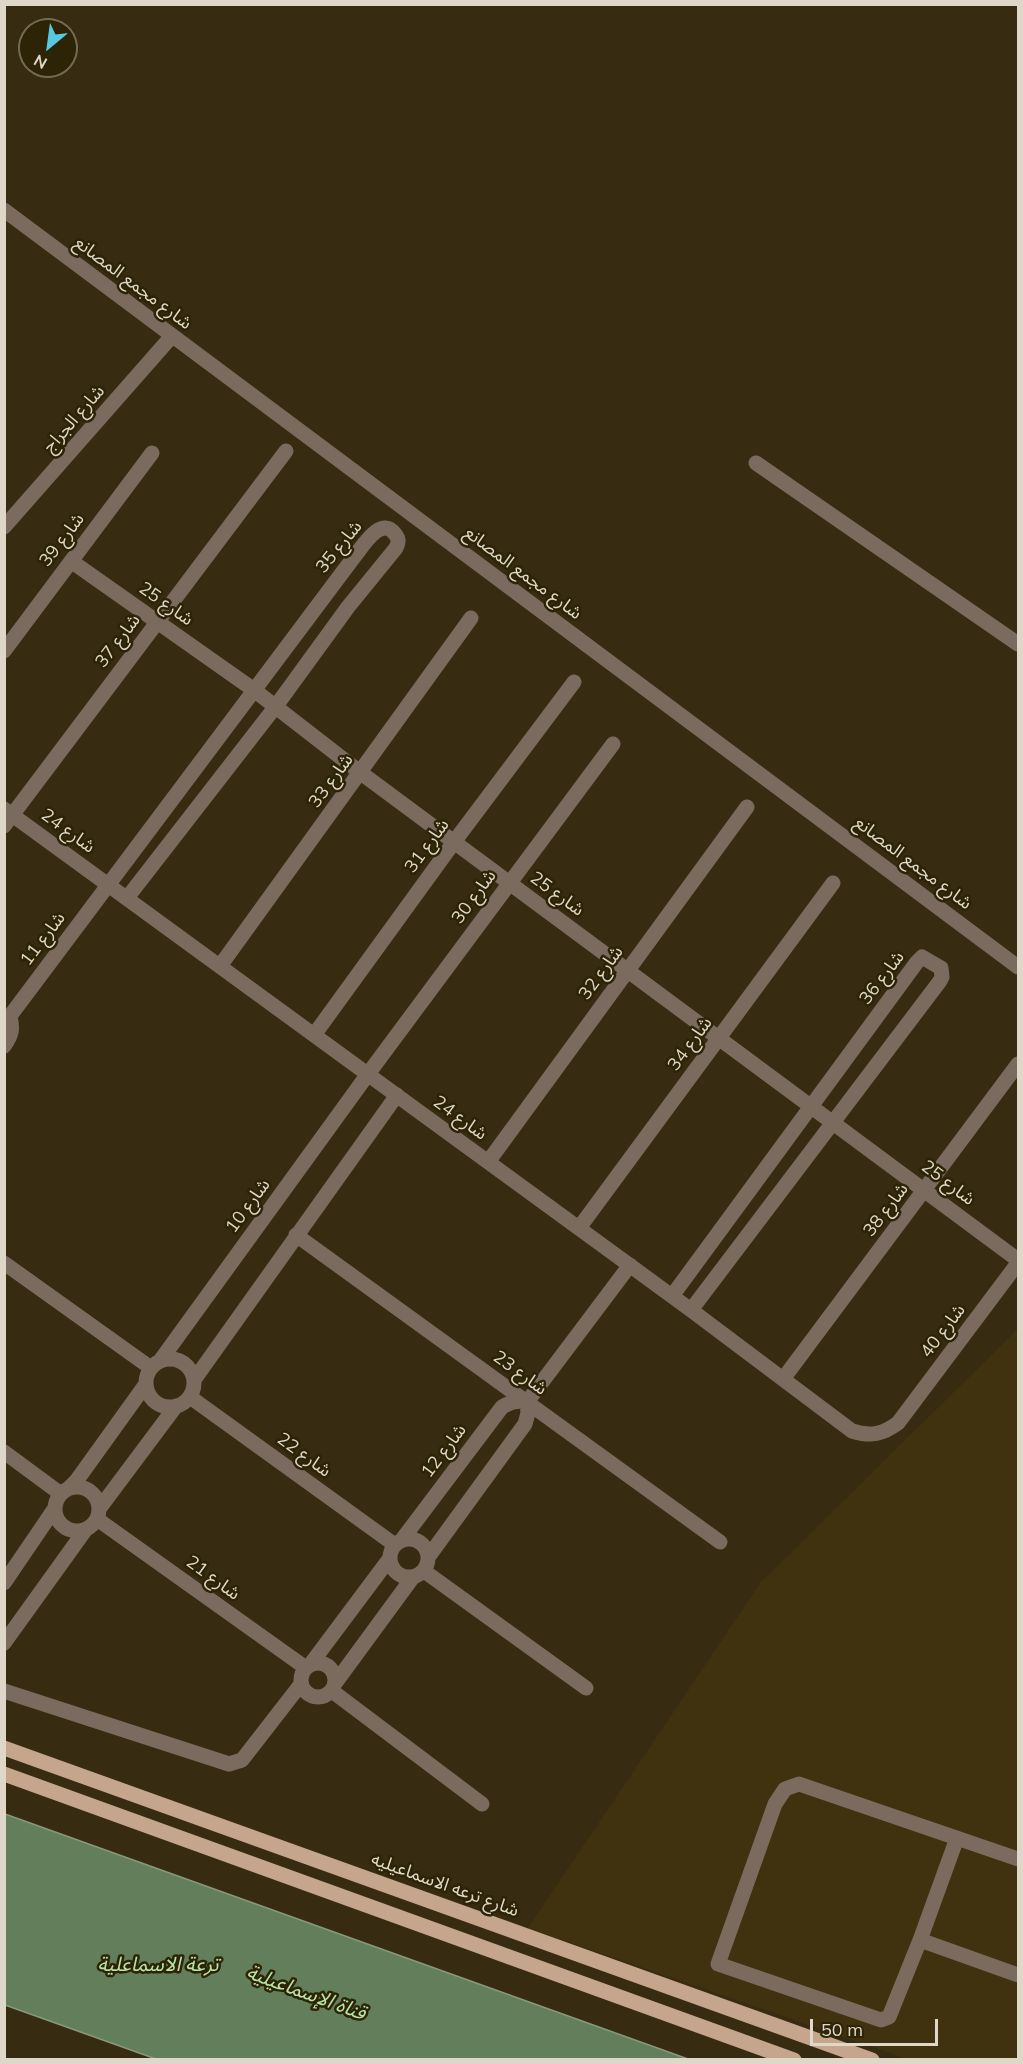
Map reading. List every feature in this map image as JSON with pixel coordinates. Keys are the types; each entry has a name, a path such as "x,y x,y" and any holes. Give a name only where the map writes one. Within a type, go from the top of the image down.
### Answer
{"main road":[{"name":"شارع ترعه الاسماعيليه","path":"4,1748 872,2060"},
{"path":"4,1774 794,2060"}],"street":[{"name":"شارع مجمع المصانع","path":"4,210 1018,967"},
{"name":"شارع الجراج","path":"4,527 172,336"},
{"name":"شارع 37","path":"7,817 286,451"},
{"name":"شارع 39","path":"4,651 152,453"},
{"path":"756,463 1018,644"},
{"name":"شارع 35","path":"108,884 370,537 383,527 394,532 398,543 396,548 348,607 276,706 127,898"},
{"name":"شارع 25","path":"72,561 276,706 361,773 925,1190 1018,1262"},
{"name":"شارع 33","path":"220,966 471,618"},
{"name":"شارع 31","path":"314,1035 574,682"},
{"name":"شارع 30","path":"368,1074 613,744"},
{"name":"شارع 32","path":"488,1162 747,807"},
{"name":"شارع 24","path":"7,817 108,884 630,1265 852,1431 864,1435 877,1434 888,1430 898,1422"},
{"name":"شارع 34","path":"579,1228 833,883"},
{"name":"شارع 11","path":"4,1046 12,1035 13,1026 6,1015 108,884"},
{"name":"شارع 36","path":"672,1296 917,962 922,957 926,958 940,968 942,977 940,981 691,1310"},
{"name":"شارع 38","path":"783,1379 1018,1064"},
{"name":"شارع 10","path":"156,1364 368,1074"},
{"path":"194,1380 397,1095"},
{"name":"شارع 23","path":"296,1235 720,1542"},
{"name":"شارع 40","path":"898,1422 1018,1262"},
{"path":"4,1263 156,1364"},
{"path":"429,1556 525,1424 528,1413 527,1402 630,1265"},
{"path":"4,1643 176,1406 190,1397 193,1392 192,1372 178,1360 169,1359 156,1364 146,1378 146,1384 153,1399 159,1404 168,1407 176,1406"},
{"path":"4,1583 62,1497 77,1480 146,1384"},
{"name":"شارع 22","path":"190,1397 395,1548"},
{"name":"شارع 12","path":"308,1667 502,1407 509,1402 527,1402"},
{"path":"4,1452 62,1497"},
{"path":"77,1487 93,1493 98,1500 94,1519 77,1531 68,1529 61,1524 57,1516 62,1497 77,1487"},
{"name":"شارع 21","path":"94,1519 308,1667"},
{"path":"334,1686 335,1676 328,1666 322,1663 308,1667 302,1673 303,1690 314,1698 327,1695 334,1686 418,1574 428,1564 427,1549 415,1539 395,1548 395,1570 406,1577 418,1574 586,1688"},
{"path":"4,1616 17,1626"},
{"path":"4,1691 223,1763 236,1764 242,1760 301,1684"},
{"path":"334,1686 482,1804"},
{"path":"957,1838 889,2017 881,2020 718,1964 775,1804 785,1789 799,1784 957,1838 1018,1859"},
{"path":"920,1940 1018,1975"}],"shaded area":[{"path":"1018,1329 1018,2059 907,2059 528,1928 761,1582"}],"water":[{"name":"ترعة الاسماعلية","path":"4,1814 688,2059 156,2059 5,2005"}],"water label":[{"name":"قناة الإسماعيلية","path":"306,1993"}]}
